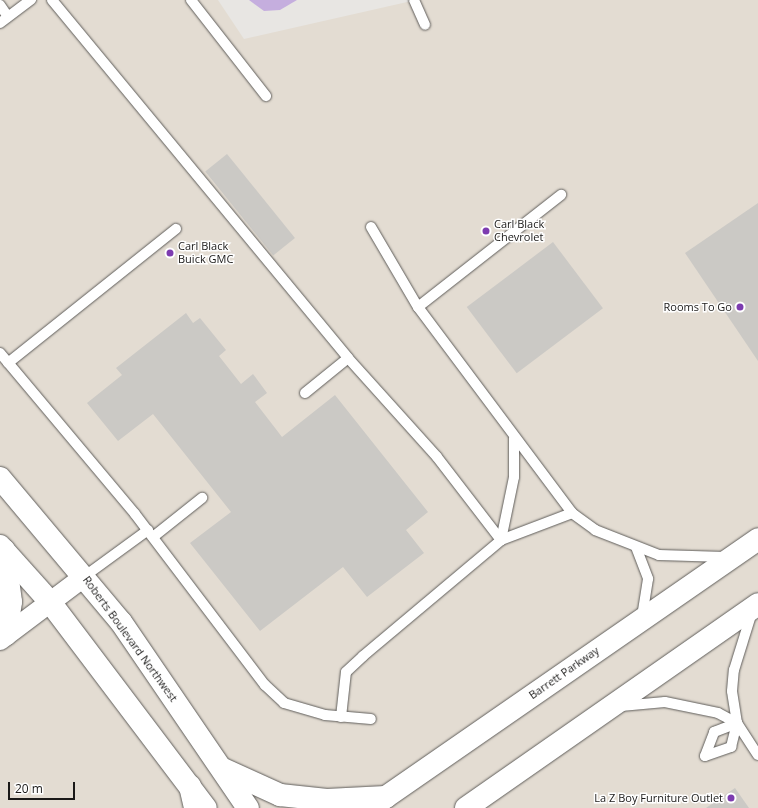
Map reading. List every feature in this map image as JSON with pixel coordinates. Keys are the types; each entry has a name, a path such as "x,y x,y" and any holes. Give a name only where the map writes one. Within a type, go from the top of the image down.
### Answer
{"main road":[{"name":"Roberts Boulevard Northwest","path":"0,478 85,576 223,769 248,808"},
{"name":"Barrett Parkway","path":"378,802 758,539"},
{"path":"2,548 50,602 206,808"},
{"path":"2,548 11,602 3,638"},
{"path":"466,808 757,605"},
{"path":"223,769 280,795 327,800 378,802"},
{"path":"190,786 195,808"}],"street":[{"path":"3,638 85,576"}],"lane":[{"path":"0,5 4,20 31,0"},
{"path":"52,0 348,358 437,457 501,540"},
{"path":"191,0 266,96"},
{"path":"414,0 425,25"},
{"path":"418,307 561,195"},
{"path":"371,227 418,307 514,438 572,513 595,530 636,547 683,558 732,556"},
{"path":"8,363 176,230"},
{"path":"0,353 150,534 265,685 284,703 341,717 371,719"},
{"path":"305,393 348,358"},
{"path":"501,540 514,477 514,438"},
{"path":"85,576 202,498"},
{"path":"341,717 346,672 501,540 572,513"},
{"path":"636,547 648,579 640,620"},
{"path":"736,723 732,690 734,670 757,605"},
{"path":"612,707 685,704 718,713 736,723 758,754"}],"shaded area":[{"path":"0,0 218,0 244,39 416,0 758,0 758,808 0,808"},
{"path":"249,0 297,0 280,10 264,11"}],"building":[{"path":"227,154 295,238 273,256 205,172"},
{"name":"Rooms To Go","path":"758,203 758,361 685,253"},
{"path":"553,242 603,308 517,373 467,307"},
{"path":"186,313 193,323 200,318 226,350 219,356 241,384 253,374 267,393 255,402 282,437 335,395 428,512 406,530 424,553 367,597 343,567 260,631 190,543 231,512 153,414 118,441 87,403 122,375 116,368"},
{"name":"La Z Boy Furniture Outlet","path":"735,788 749,808 706,808"}],"place":[{"name":"Carl Black Chevrolet","path":"486,231"},
{"name":"Carl Black Buick GMC","path":"170,253"},
{"name":"Rooms To Go","path":"740,307"},
{"name":"La Z Boy Furniture Outlet","path":"731,798"}]}
